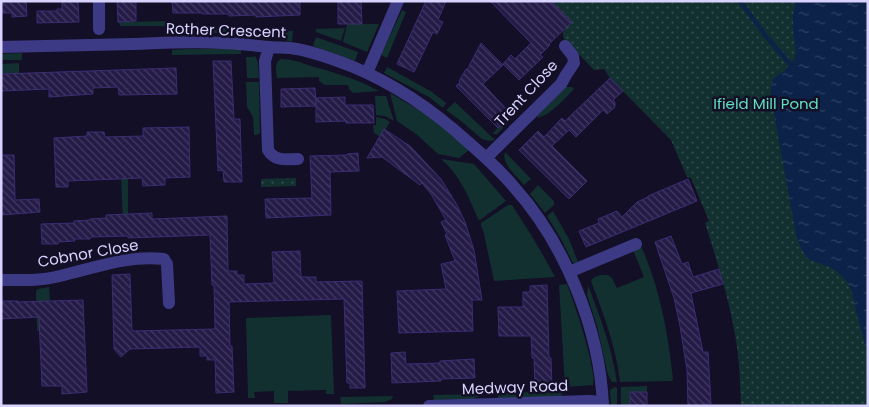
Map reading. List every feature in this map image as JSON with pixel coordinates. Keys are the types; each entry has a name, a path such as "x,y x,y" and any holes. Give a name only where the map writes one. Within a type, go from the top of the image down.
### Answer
{"street":[{"path":"99,1 99,28"},
{"path":"367,73 398,1"},
{"name":"Rother Crescent","path":"1,47 200,42 290,48 332,59 367,73 404,92 432,111 486,158 527,202 551,239 569,272 591,331 602,386 603,404"},
{"name":"Trent Close","path":"486,158 561,84 574,63 573,56 564,46"},
{"path":"269,47 265,61 268,150 276,158 298,159"},
{"path":"569,272 636,244"},
{"name":"Cobnor Close","path":"1,280 58,277 117,261 144,258 164,259 167,264 169,304"},
{"name":"Medway Road","path":"429,406 589,401 603,404"}],"green space":[{"name":"Ifield Mill Pond","path":"551,1 868,1 868,406 741,406 738,354 728,300 705,223 709,221 691,178 687,177 671,140 610,78 604,69 594,70 564,39 564,31 572,22"},
{"path":"402,10 406,12 387,58 381,55"},
{"path":"170,21 171,26 120,26 119,22"},
{"path":"347,24 379,24 367,52 343,42"},
{"path":"198,27 245,29 244,35 202,33 202,29"},
{"path":"345,28 341,41 316,32 316,29"},
{"path":"266,31 293,31 292,42 266,37"},
{"path":"316,37 358,52 355,61 313,46"},
{"path":"241,49 241,54 172,55 172,50"},
{"path":"22,53 22,60 1,60 1,54"},
{"path":"255,56 258,62 259,78 247,78 246,57"},
{"path":"281,59 295,61 336,73 379,91 353,93 348,85 325,85 319,81 319,77 277,78 276,65"},
{"path":"19,63 19,73 1,74 1,64"},
{"path":"387,67 432,92 446,103 443,108 429,97 384,73"},
{"path":"246,82 259,82 260,133 257,135 254,135 253,117 247,107"},
{"path":"566,87 574,89 553,110 538,118 537,116"},
{"path":"390,93 434,119 469,150 459,158 438,154 416,134 397,121"},
{"path":"375,96 386,96 394,121 385,116 376,115"},
{"path":"527,99 521,109 497,134 492,134"},
{"path":"455,102 495,140 482,139 446,110"},
{"path":"376,117 390,122 381,137 374,133 373,125 376,125"},
{"path":"505,152 531,179 524,185 507,165 504,156"},
{"path":"441,159 474,164 506,201 480,220 478,219 458,179"},
{"path":"121,175 128,175 128,214 123,224"},
{"path":"296,178 296,186 261,187 261,179"},
{"path":"538,185 554,201 554,205 545,213 530,194"},
{"path":"508,205 512,205 555,277 494,281 481,223"},
{"path":"553,211 569,239 578,262 573,263 547,216"},
{"path":"641,246 658,294 666,328 672,381 620,382 605,319 591,281 596,276 608,275 612,278 617,288 644,277 633,250"},
{"path":"567,284 588,349 593,385 565,387 559,285"},
{"path":"588,285 609,345 617,382 612,382 608,375 597,326 587,295"},
{"path":"49,287 50,301 40,331 37,331 36,291"},
{"path":"331,315 334,394 326,394 326,390 288,391 288,403 274,403 274,391 254,392 255,398 248,398 246,318"},
{"path":"647,386 647,392 630,392 630,406 621,406 621,387"},
{"path":"615,387 617,388 617,406 611,406 610,390"},
{"path":"561,391 562,397 498,400 498,393"},
{"path":"479,394 474,399 434,400 433,395"},
{"path":"393,396 392,399 385,402 341,404 340,397"}],"water":[{"path":"796,1 868,1 868,355 848,283 832,268 808,259 797,239 771,98 773,79 786,69 795,58 793,14"}],"building":[{"path":"1,1 26,1 27,16 12,17 12,13 1,13"},
{"path":"62,1 78,1 79,22 37,23 37,11 57,11 57,9 62,9"},
{"path":"117,1 136,1 136,21 118,22"},
{"path":"172,1 300,1 300,15 256,17 256,15 229,16 229,14 173,13"},
{"path":"338,1 361,1 362,24 338,24"},
{"path":"426,1 446,1 438,20 443,22 437,34 433,32 414,72 397,64"},
{"path":"490,1 551,1 572,22 549,44 540,55 543,57 519,80 503,64 511,55 515,59 531,43"},
{"path":"481,43 503,65 483,84 511,114 498,128 456,86"},
{"path":"213,61 231,61 234,119 240,119 242,182 224,182 223,170 218,171"},
{"path":"176,68 177,94 119,95 118,87 93,88 93,94 49,97 49,89 1,91 1,74"},
{"path":"610,78 623,91 613,100 615,107 607,114 603,110 576,137 569,130 552,146 587,181 569,199 519,150 538,131 544,137 562,118 565,121"},
{"path":"315,88 316,106 281,107 281,89"},
{"path":"345,97 345,105 373,105 374,123 346,123 346,121 316,122 316,98"},
{"path":"189,127 190,177 165,178 165,185 143,186 142,178 68,181 68,187 56,187 54,138 87,136 87,132 104,132 105,137 143,136 143,128"},
{"path":"384,129 410,146 441,179 465,222 474,250 482,300 472,300 473,331 399,333 397,291 446,289 441,264 455,261 445,235 447,234 441,222 446,220 431,194 422,183 420,185 382,157 367,158"},
{"path":"358,153 359,171 330,172 331,215 266,218 265,199 312,198 310,156"},
{"path":"1,155 14,155 15,200 39,199 40,212 1,215"},
{"path":"688,179 697,201 586,247 579,231 599,223 598,219 617,211 622,217 637,202"},
{"path":"152,213 152,219 227,216 228,271 237,271 237,275 244,275 244,284 274,283 272,252 300,251 301,277 316,277 316,282 362,281 365,388 350,388 350,383 347,383 344,299 229,302 234,392 216,393 215,360 207,360 207,356 200,356 200,347 130,349 121,357 114,349 112,275 130,274 132,331 215,329 210,235 128,238 128,236 91,237 90,239 58,242 58,244 42,244 41,224 74,223 74,221 106,218 106,215"},
{"path":"671,236 682,264 688,262 693,277 719,269 723,284 691,293 703,352 708,352 711,404 705,404 705,406 688,406 687,370 680,326 674,298 655,242"},
{"path":"547,285 549,358 551,358 552,387 535,388 531,336 499,336 498,307 523,307 523,292 530,292 530,286"},
{"path":"83,300 87,392 62,394 62,386 42,386 39,317 1,319 1,301"},
{"path":"405,352 406,364 474,359 475,378 392,383 391,353"},
{"path":"630,392 647,392 647,406 630,406"}],"waterway":[{"path":"740,1 765,35 790,64"}]}
